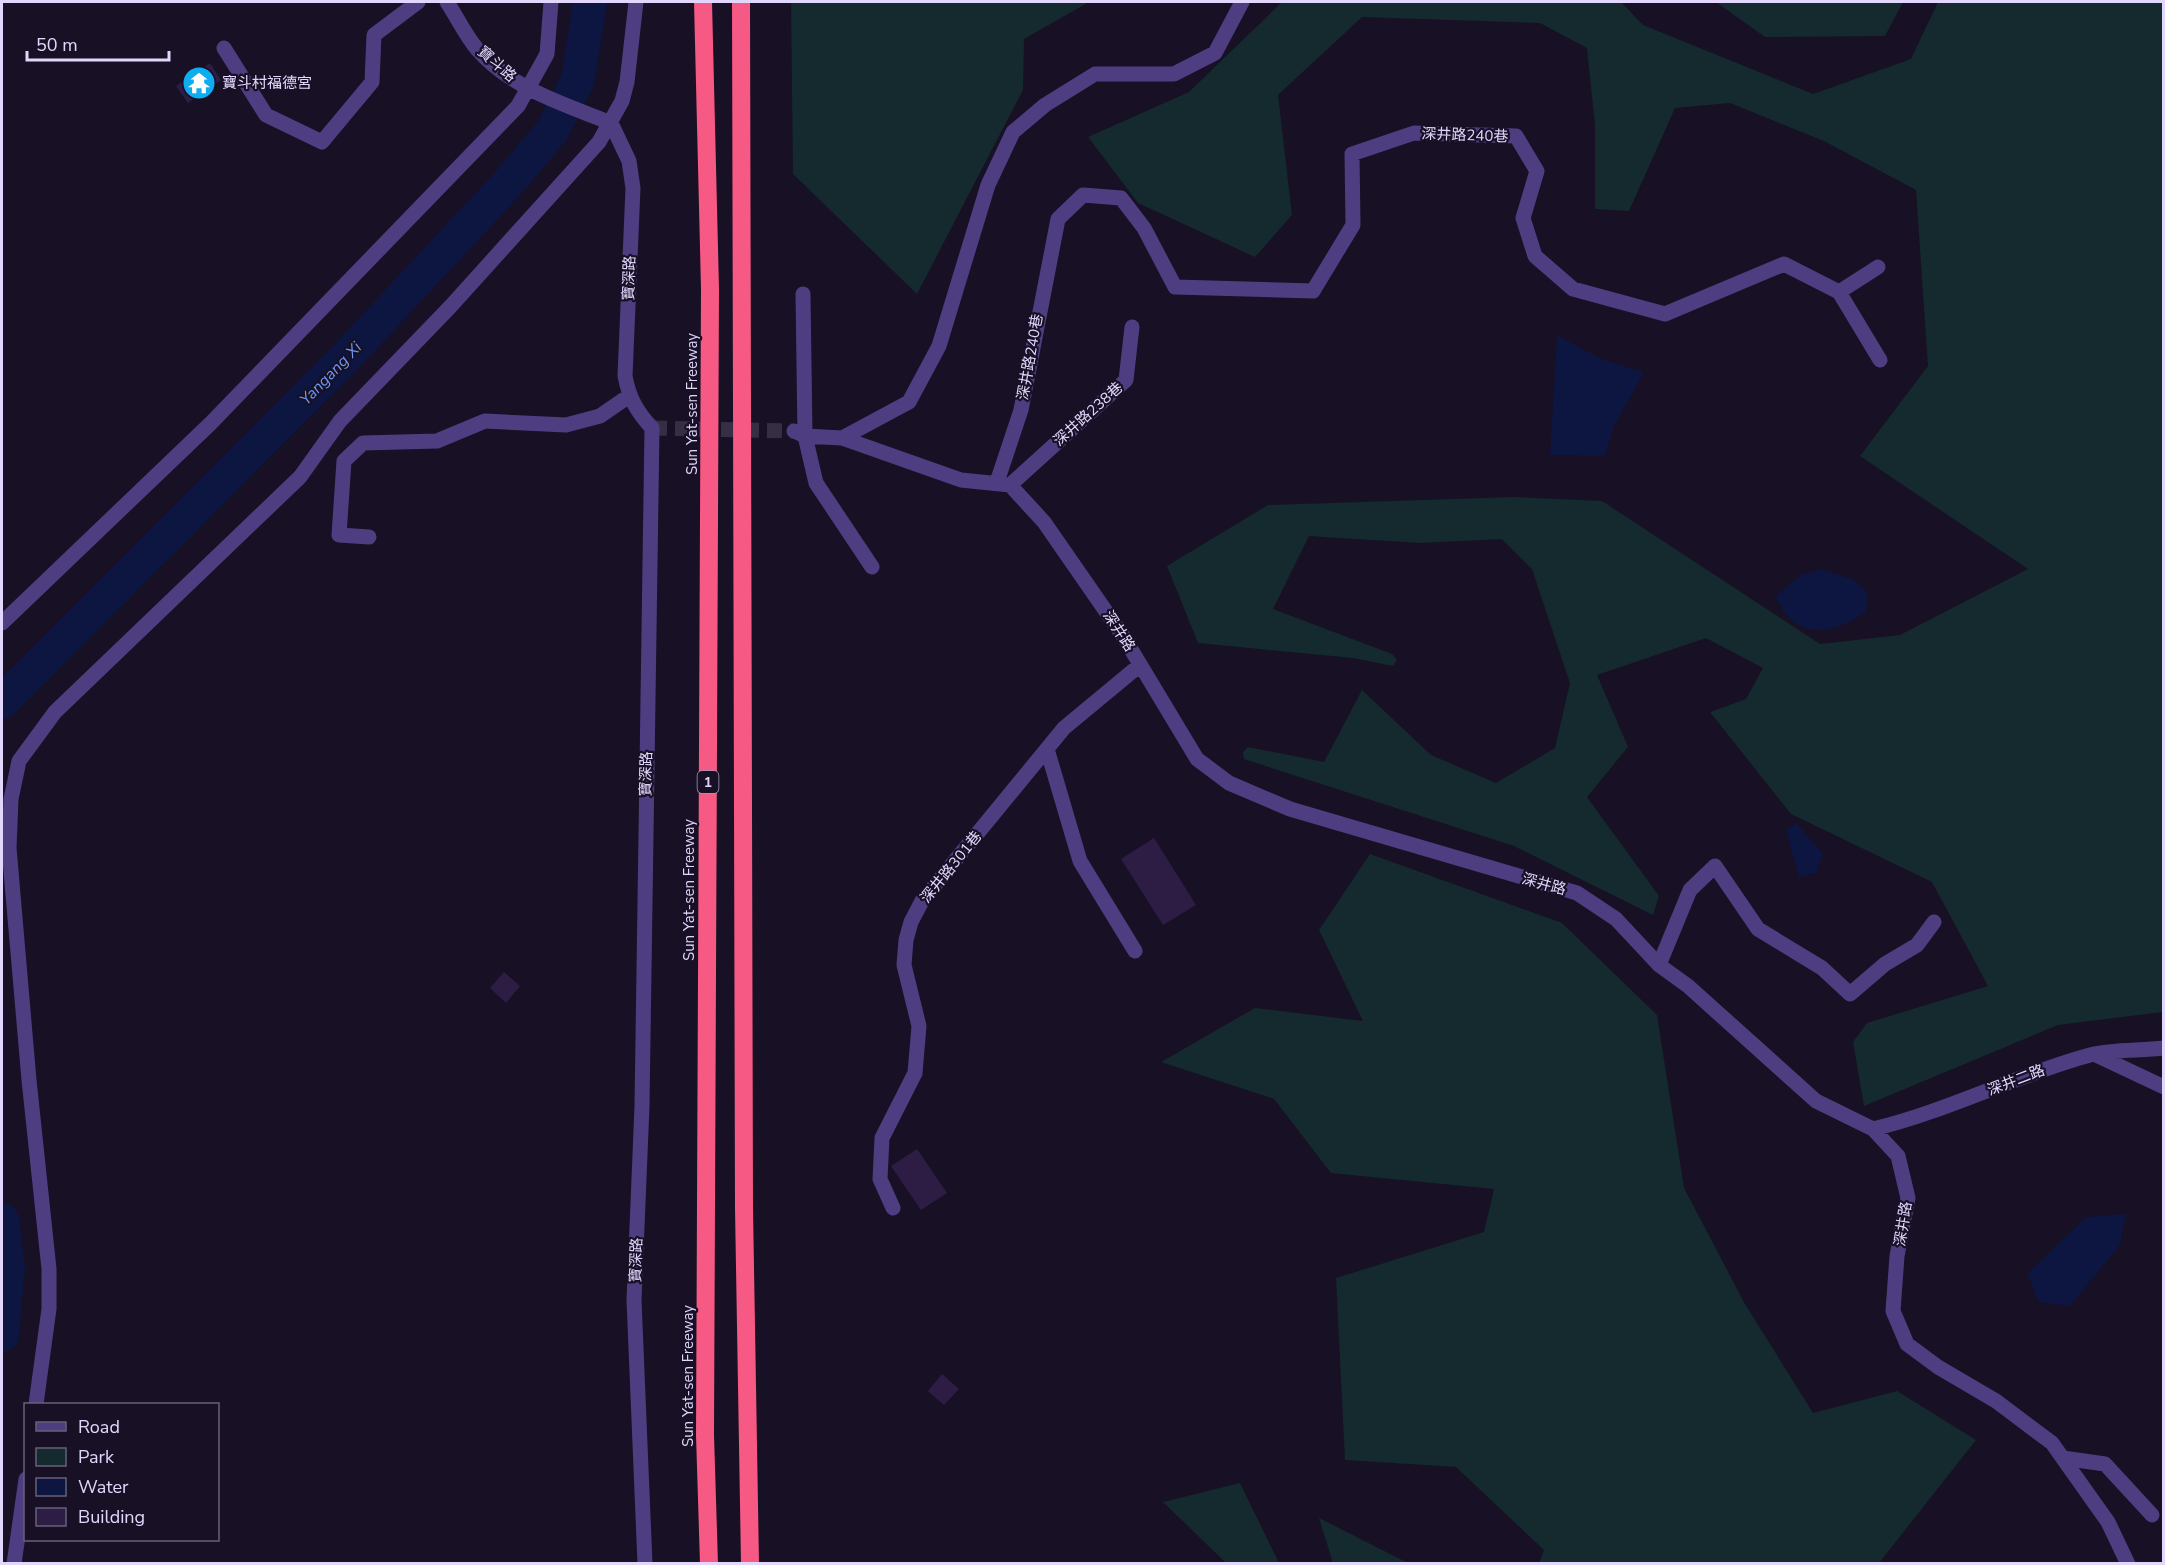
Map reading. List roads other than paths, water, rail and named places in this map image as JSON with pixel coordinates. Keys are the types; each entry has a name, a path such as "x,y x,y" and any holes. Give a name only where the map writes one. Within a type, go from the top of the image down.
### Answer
{"highway":[{"name":"Sun Yat-sen Freeway","path":"703,2 710,289 705,1423 709,1563"},
{"path":"741,2 744,1209 750,1563"}],"street":[{"path":"224,48 266,115 322,142 372,82 374,35 418,2"},
{"name":"寶斗路","path":"447,2 477,49 494,65 530,90 611,123"},
{"path":"2,623 211,423 518,106 530,90 547,54 551,2"},
{"path":"36,1403 49,1309 49,1269 29,1080 9,848 11,799 19,761 55,712 300,477 340,421 450,307 550,199 599,142 622,101 627,82 636,2"},
{"path":"842,438 909,402 939,346 988,185 1013,132 1045,105 1095,74 1174,74 1215,53 1242,2"},
{"name":"寶深路","path":"611,123 626,151 632,175 625,376 629,396 652,428 642,1106 634,1300 645,1563"},
{"name":"深井路240巷","path":"1003,483 1021,410 1058,219 1083,195 1121,198 1144,228 1175,286 1313,291 1353,225 1352,154 1414,133 1516,136 1537,171 1523,218 1535,256 1573,289 1665,314 1784,264 1839,291"},
{"path":"1878,267 1839,291 1880,360"},
{"path":"803,294 800,434 816,483 872,567"},
{"name":"深井路238巷","path":"1003,483 1126,380 1132,327"},
{"path":"369,537 339,535 344,461 363,443 437,441 485,421 566,425 600,416 629,396"},
{"path":"800,434 842,438 961,480 1003,483"},
{"name":"深井路","path":"1003,483 1044,522 1123,636 1197,759 1229,783 1290,809 1577,893 1616,919 1659,965 1688,986 1816,1101 1873,1129 1898,1156 1908,1198 1898,1256 1893,1311 1907,1344 1938,1367 1996,1401 2052,1443 2108,1522 2128,1563"},
{"name":"深井路301巷","path":"893,1208 880,1179 882,1138 915,1073 919,1026 904,965 910,921 922,901 1064,728 1140,665"},
{"path":"1047,749 1080,861 1135,951"},
{"path":"1659,965 1690,890 1715,866 1758,928 1822,968 1850,994 1885,964 1917,945 1935,922"},
{"name":"深井二路","path":"1873,1129 1917,1119 2034,1072 2093,1054 2163,1048"},
{"path":"2093,1054 2163,1087"},
{"path":"2063,1458 2105,1464 2152,1515"},
{"path":"14,1563 24,1493"}],"water":[{"path":"1557,335 1601,359 1644,372 1613,428 1605,456 1550,455"},
{"path":"1821,569 1854,580 1868,593 1866,611 1841,626 1828,629 1815,630 1792,621 1783,611 1776,596 1801,575"},
{"path":"1796,823 1823,854 1816,873 1799,877 1786,830"},
{"path":"2126,1214 2120,1245 2070,1306 2039,1302 2027,1274 2086,1217"}],"waterway":[{"name":"Yangang Xi","path":"2,702 346,357 508,183 552,131 578,79 590,2"},
{"name":"Yangang Xi","path":"2,1220 8,1266 2,1335"}],"tunnel":[{"path":"652,428 794,431"}],"place":[{"name":"寶斗村福德宮","path":"199,83"}]}
